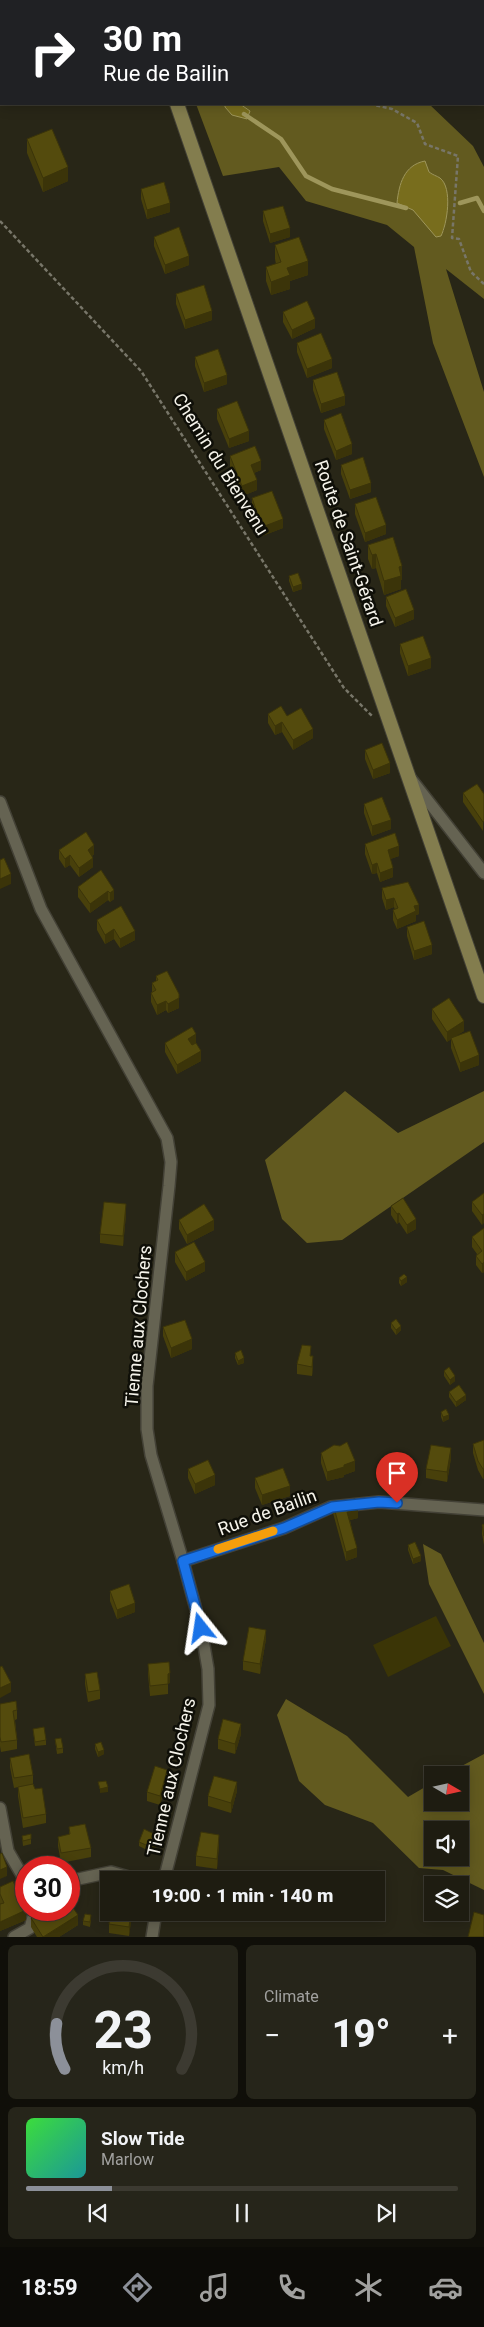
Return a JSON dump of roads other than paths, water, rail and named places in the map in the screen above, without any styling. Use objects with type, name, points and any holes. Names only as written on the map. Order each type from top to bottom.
[{"type":"main road","name":"Route de Saint-Gérard","points":[[177,105],[484,996]]},
{"type":"street","points":[[409,776],[484,873]]},
{"type":"street","name":"Tienne aux Clochers","points":[[0,802],[41,908],[167,1138],[170,1162],[169,1186],[147,1386],[147,1429],[151,1455],[203,1636],[208,1669],[209,1705],[166,1871]]},
{"type":"street","name":"Rue de Bailin","points":[[183,1561],[284,1528],[332,1507],[379,1502],[484,1510]]},
{"type":"street","points":[[0,1808],[8,1851],[15,1863]]},
{"type":"street","points":[[80,1879],[100,1874]]},
{"type":"street","points":[[14,1937],[30,1928],[32,1921]]},
{"type":"street","points":[[152,1937],[155,1921]]},
{"type":"waterway","points":[[244,114],[281,139],[306,176],[332,189],[406,208]]},
{"type":"waterway","points":[[460,203],[477,198],[484,211]]}]
